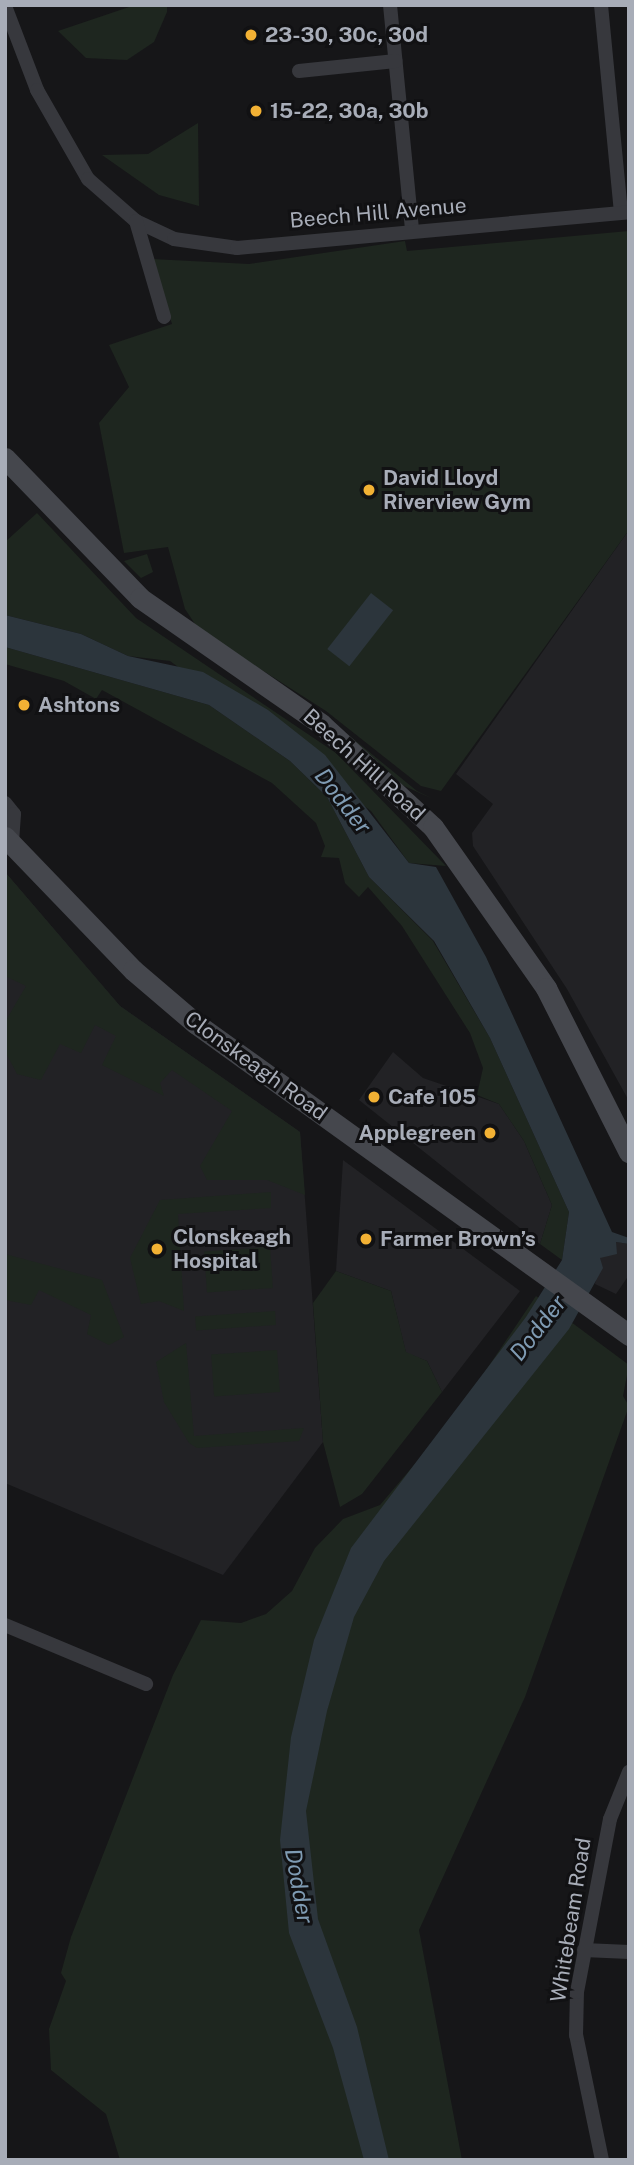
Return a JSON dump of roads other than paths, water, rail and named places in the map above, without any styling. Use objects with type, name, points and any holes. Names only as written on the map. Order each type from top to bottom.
[{"type":"street","points":[[390,5],[412,231]]},
{"type":"street","points":[[601,5],[625,212]]},
{"type":"street","name":"Beech Hill Avenue","points":[[5,6],[57,131],[88,179],[136,221],[194,244],[237,248],[625,212]]},
{"type":"street","points":[[299,71],[395,61]]},
{"type":"street","points":[[136,221],[164,317]]},
{"type":"street","name":"Beech Hill Road","points":[[5,458],[140,598],[321,724],[433,827],[545,988],[629,1152]]},
{"type":"street","name":"Clonskeagh Road","points":[[5,803],[14,814],[9,839],[159,994],[586,1308],[629,1335]]},
{"type":"street","points":[[5,1625],[146,1684]]},
{"type":"street","name":"Whitebeam Road","points":[[602,2160],[576,2035],[584,1950],[610,1819],[629,1772]]},
{"type":"street","points":[[584,1950],[629,1952]]},
{"type":"water","points":[[371,593],[393,610],[349,666],[327,649]]},
{"type":"water","name":"Dodder","points":[[5,615],[81,634],[128,656],[203,672],[268,710],[325,755],[409,863],[436,867],[486,957],[612,1232],[629,1238],[629,1244],[616,1242],[617,1254],[600,1258],[603,1268],[569,1329],[384,1561],[354,1617],[327,1711],[306,1811],[318,1919],[357,2027],[389,2160],[364,2160],[333,2048],[289,1933],[280,1840],[291,1737],[314,1640],[351,1548],[526,1317],[562,1260],[569,1212],[490,1038],[434,941],[369,877],[327,797],[290,761],[209,705],[5,647]]},
{"type":"place","name":"23-30, 30c, 30d","points":[[251,35]]},
{"type":"place","name":"15-22, 30a, 30b","points":[[256,111]]},
{"type":"place","name":"David Lloyd Riverview Gym","points":[[369,490]]},
{"type":"place","name":"Ashtons","points":[[24,705]]},
{"type":"place","name":"Cafe 105","points":[[374,1097]]},
{"type":"place","name":"Applegreen","points":[[490,1133]]},
{"type":"place","name":"Farmer Brown’s","points":[[366,1239]]},
{"type":"place","name":"Clonskeagh Hospital","points":[[157,1249]]}]
